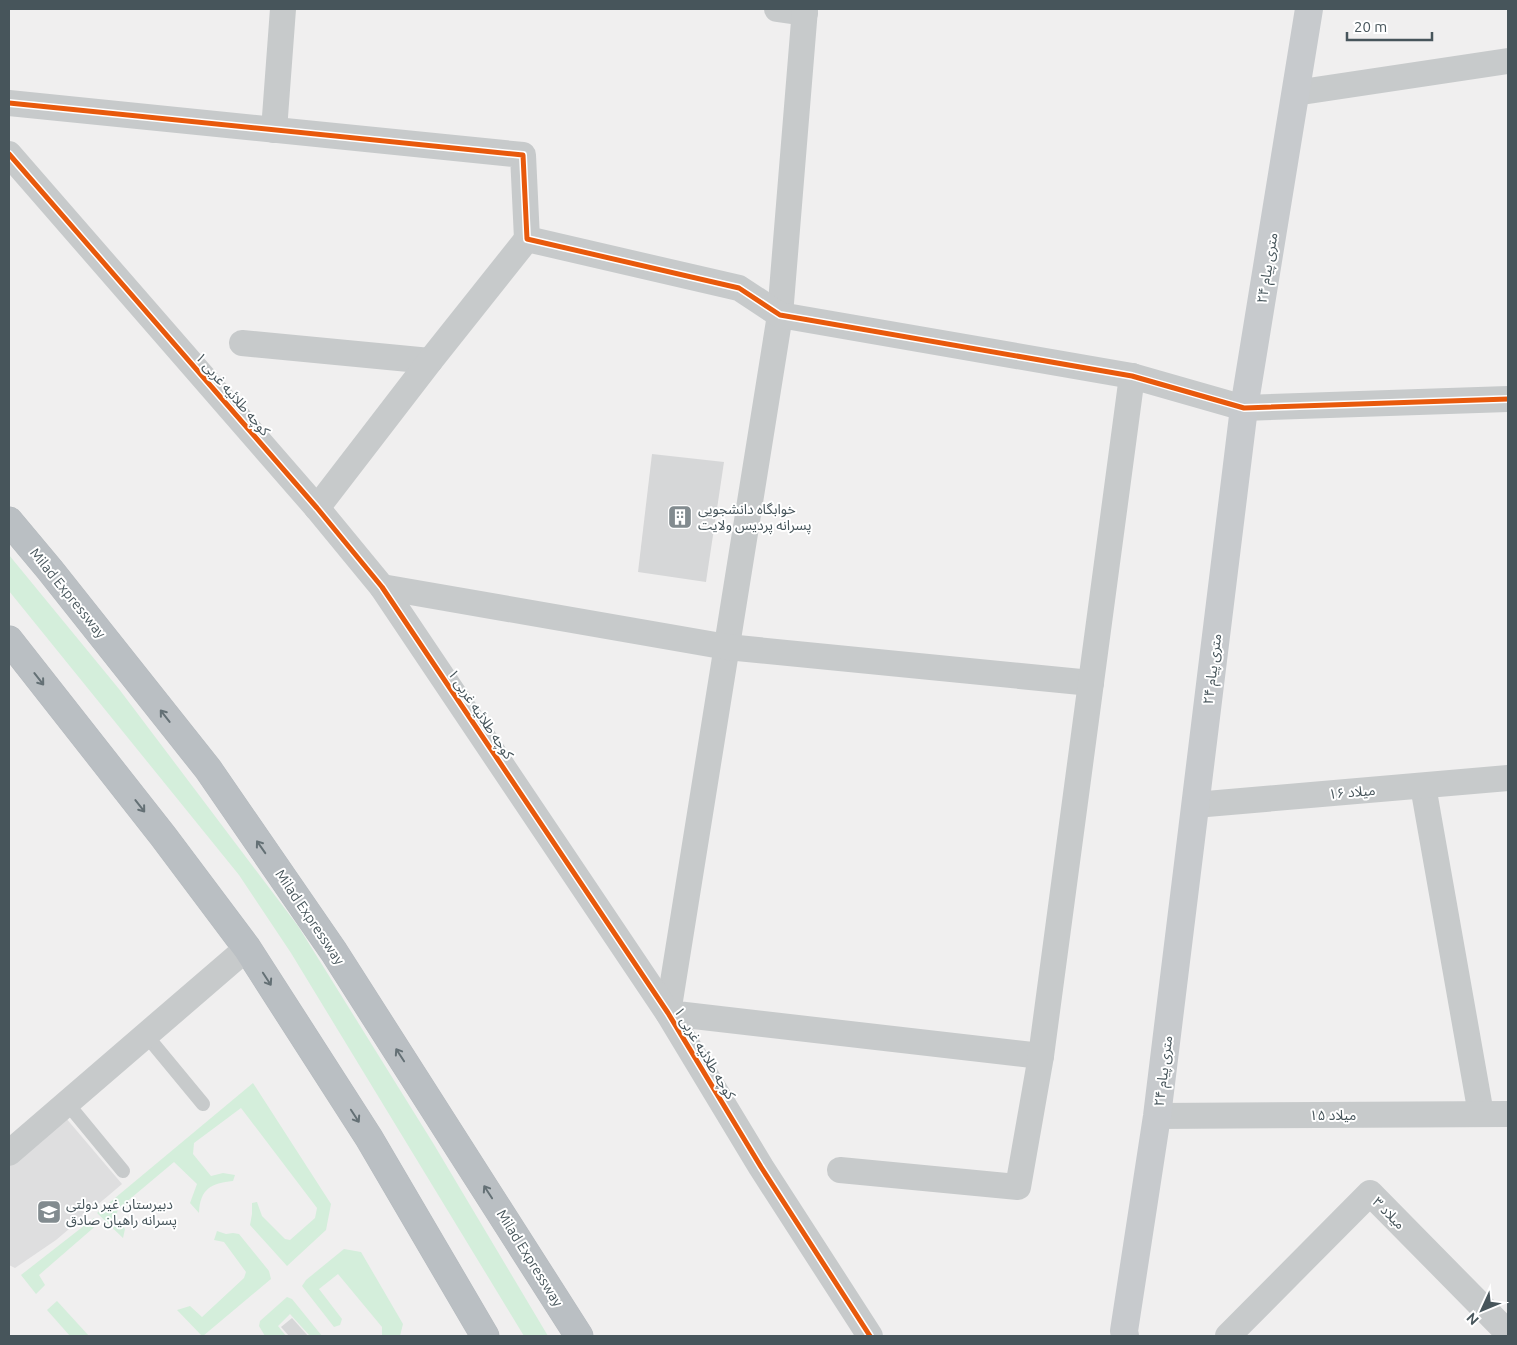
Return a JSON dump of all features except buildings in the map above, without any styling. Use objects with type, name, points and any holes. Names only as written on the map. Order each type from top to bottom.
[{"type":"highway","name":"Milad Expressway","points":[[9,521],[50,570],[213,777],[334,952],[580,1336]]},
{"type":"highway","points":[[9,640],[163,836],[247,948],[369,1138],[485,1336]]},
{"type":"street","points":[[274,130],[283,9]]},
{"type":"street","points":[[777,9],[805,11],[780,315],[668,1012],[1041,1056]]},
{"type":"street","name":"۲۴ متری پیام","points":[[1128,1335],[1157,1116],[1244,408],[1309,9]]},
{"type":"street","points":[[1295,93],[1508,61]]},
{"type":"street","points":[[9,103],[522,155],[527,239],[317,508]]},
{"type":"street","name":"کوچه طلائیه غربی ۱","points":[[9,154],[317,508],[382,587],[668,1012],[761,1167],[870,1336]]},
{"type":"street","points":[[527,239],[739,288],[780,315],[1132,376],[1244,408],[1508,399]]},
{"type":"street","points":[[242,344],[430,361]]},
{"type":"street","points":[[840,1170],[1018,1187],[1041,1056],[1132,376]]},
{"type":"street","points":[[382,587],[727,647],[1091,683]]},
{"type":"street","name":"میلاد ۱۶","points":[[1195,805],[1508,778]]},
{"type":"street","points":[[1423,786],[1480,1114]]},
{"type":"street","points":[[9,1153],[247,948]]},
{"type":"street","name":"میلاد ۱۵","points":[[1157,1116],[1508,1114]]},
{"type":"street","name":"میلاد ۳","points":[[1228,1336],[1370,1193],[1508,1333]]},
{"type":"lane","points":[[146,1034],[203,1104]]},
{"type":"lane","points":[[67,1102],[123,1171]]},
{"type":"shaded area","name":"دبیرستان غیر دولتی پسرانه راهیان صادق","points":[[65,1117],[122,1184],[56,1240],[15,1268],[9,1265],[9,1163]]},
{"type":"green space","points":[[9,555],[119,689],[298,926],[433,1143],[548,1336],[524,1336],[291,953],[239,875],[9,591]]},
{"type":"green space","points":[[253,1083],[331,1204],[326,1230],[287,1266],[250,1225],[252,1203],[257,1202],[262,1216],[285,1239],[290,1240],[315,1218],[317,1208],[241,1108],[194,1143],[193,1154],[211,1176],[223,1173],[235,1175],[233,1181],[219,1183],[204,1193],[199,1213],[190,1203],[197,1184],[174,1162],[118,1209],[116,1217],[125,1229],[123,1238],[97,1213]]},
{"type":"green space","points":[[94,1218],[99,1223],[39,1275],[45,1285],[36,1294],[21,1275]]},
{"type":"green space","points":[[217,1231],[226,1234],[239,1234],[269,1271],[271,1279],[202,1336],[177,1310],[190,1306],[202,1317],[244,1278],[246,1272],[224,1242],[214,1240]]},
{"type":"green space","points":[[344,1249],[361,1252],[403,1324],[400,1336],[382,1336],[382,1327],[338,1274],[319,1289],[342,1319],[340,1325],[334,1327],[302,1286],[306,1280]]},
{"type":"green space","points":[[287,1297],[292,1299],[322,1336],[310,1336],[290,1314],[278,1326],[286,1336],[265,1336],[259,1326],[260,1321]]},
{"type":"green space","points":[[57,1301],[89,1336],[70,1336],[47,1310]]},
{"type":"cycle path","points":[[9,103],[523,155],[527,239],[739,288],[780,315],[1132,376],[1244,408],[1508,399]]},
{"type":"cycle path","points":[[9,154],[317,508],[382,587],[668,1013],[761,1167],[870,1336]]},
{"type":"place","name":"خوابگاه دانشجویی پسرانه پردیس ولایت","points":[[680,517]]},
{"type":"place","name":"دبیرستان غیر دولتی پسرانه راهیان صادق","points":[[49,1212]]}]
